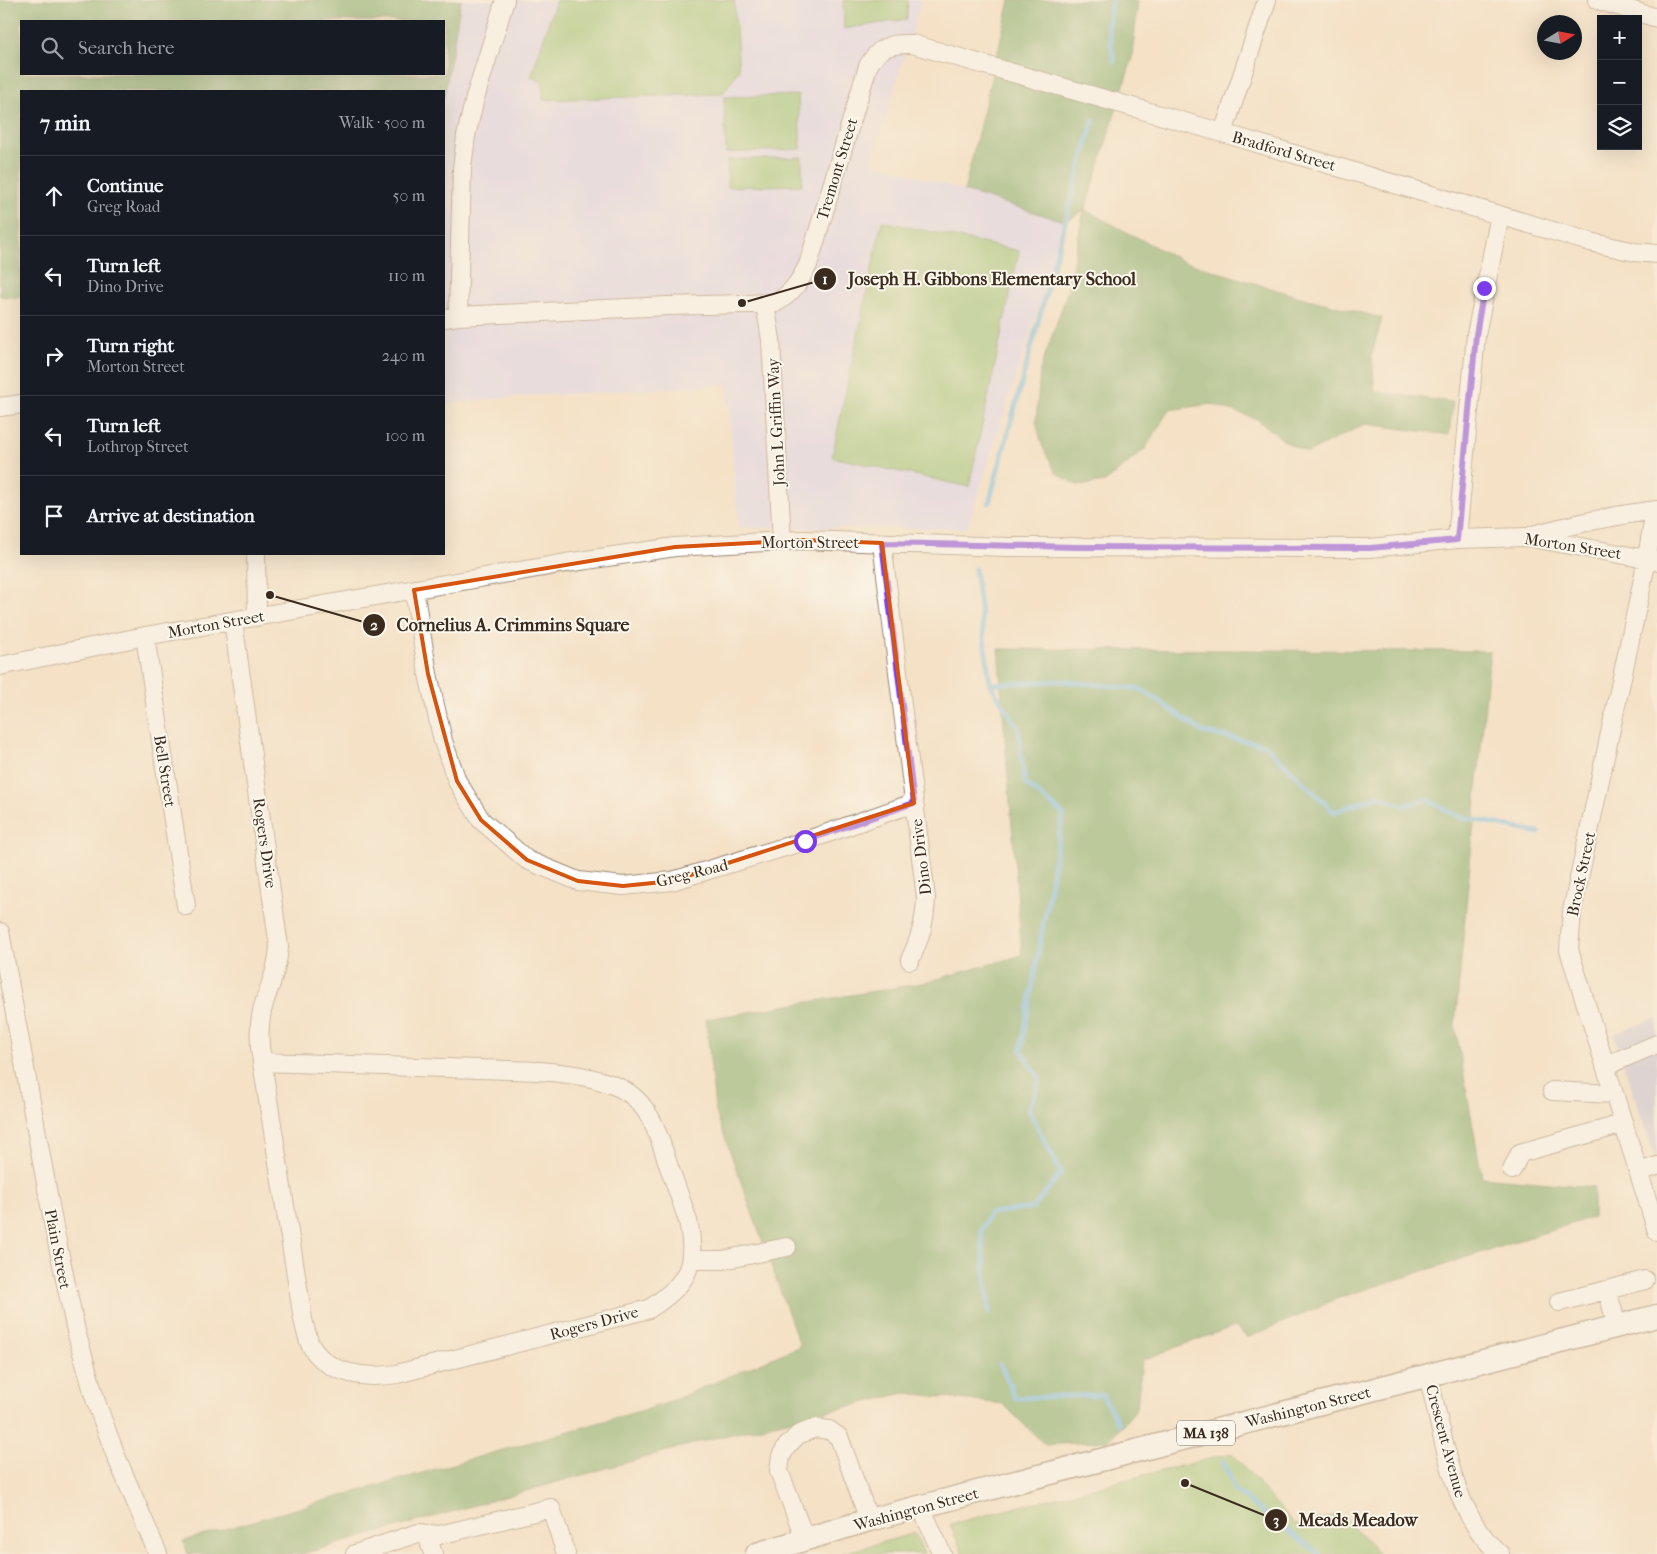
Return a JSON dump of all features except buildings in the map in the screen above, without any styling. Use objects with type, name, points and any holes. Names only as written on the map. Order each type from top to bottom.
[{"type":"main road","name":"Washington Street","points":[[756,1554],[793,1546],[869,1520],[1657,1316]]},
{"type":"street","points":[[451,317],[466,136],[475,98],[505,0]]},
{"type":"street","points":[[1222,133],[1267,0]]},
{"type":"street","points":[[1597,0],[1657,18]]},
{"type":"street","name":"Tremont Street","points":[[451,317],[668,306],[775,303],[789,293],[803,276],[808,265],[868,66],[878,52],[886,47],[912,44]]},
{"type":"street","name":"Bradford Street","points":[[912,44],[1590,242],[1635,252],[1657,254]]},
{"type":"street","points":[[1457,540],[1476,335],[1500,215]]},
{"type":"street","name":"John L Griffin Way","points":[[765,303],[771,340],[782,541]]},
{"type":"street","points":[[0,407],[20,404]]},
{"type":"street","points":[[1527,537],[1566,526],[1656,510]]},
{"type":"street","name":"Brock Street","points":[[1656,510],[1652,560],[1570,924],[1569,950],[1657,1231]]},
{"type":"street","name":"Morton Street","points":[[0,666],[145,636],[566,563],[675,547],[782,541],[1087,548],[1370,548],[1457,540],[1527,537],[1652,560]]},
{"type":"street","name":"Dino Drive","points":[[882,543],[926,898],[922,932],[910,960]]},
{"type":"street","points":[[256,555],[257,617]]},
{"type":"street","name":"Greg Road","points":[[414,590],[428,674],[443,741],[457,781],[481,820],[527,860],[578,881],[623,886],[672,881],[805,841],[914,803]]},
{"type":"street","name":"Rogers Drive","points":[[233,621],[278,947],[278,962],[262,1010],[259,1043],[262,1062],[307,1334],[312,1347],[320,1357],[333,1367],[358,1376],[390,1375],[649,1309],[672,1293],[688,1271],[692,1247],[688,1222],[657,1130],[647,1111],[636,1098],[622,1088],[590,1078],[538,1071],[262,1062]]},
{"type":"street","name":"Bell Street","points":[[145,636],[186,906]]},
{"type":"street","name":"Plain Street","points":[[0,932],[54,1227],[78,1340],[96,1402],[116,1456],[158,1554]]},
{"type":"street","points":[[1605,1066],[1657,1044]]},
{"type":"street","points":[[1552,1091],[1614,1094]]},
{"type":"street","points":[[1512,1170],[1520,1153],[1623,1124]]},
{"type":"street","points":[[1638,1172],[1657,1166]]},
{"type":"street","points":[[691,1260],[723,1260],[787,1247]]},
{"type":"street","points":[[1558,1302],[1645,1280]]},
{"type":"street","points":[[1607,1290],[1617,1326]]},
{"type":"street","name":"Crescent Avenue","points":[[1428,1376],[1453,1474],[1462,1501],[1478,1531],[1500,1554]]},
{"type":"street","points":[[793,1546],[779,1470],[781,1456],[787,1446],[798,1435],[814,1428],[829,1430],[839,1437],[869,1520]]},
{"type":"street","points":[[921,1507],[942,1554]]},
{"type":"street","points":[[355,1554],[380,1550],[418,1534],[439,1536],[551,1508],[563,1553]]},
{"type":"street","points":[[428,1534],[434,1554]]},
{"type":"highlighted area","points":[[803,540],[882,543],[914,803],[672,881],[623,886],[578,881],[527,860],[481,820],[457,781],[428,674],[414,590],[675,547]]},
{"type":"shaded area","points":[[87,0],[922,0],[871,162],[1066,222],[967,528],[739,528],[727,385],[514,397],[445,404],[445,20],[86,20]]},
{"type":"shaded area","points":[[1657,1018],[1657,1162],[1613,1034]]},
{"type":"green space","points":[[0,0],[461,0],[445,91],[20,90],[20,298],[0,296]]},
{"type":"green space","points":[[556,0],[734,0],[739,70],[722,94],[543,100],[542,82],[531,77]]},
{"type":"green space","points":[[843,0],[908,0],[907,19],[844,29]]},
{"type":"green space","points":[[1010,0],[1138,0],[1132,59],[1085,210],[1182,261],[1297,296],[1382,318],[1372,355],[1375,392],[1453,402],[1449,435],[1365,424],[1308,453],[1287,443],[1257,419],[1212,404],[1169,410],[1145,449],[1105,482],[1079,486],[1056,473],[1042,445],[1036,422],[1040,370],[1067,293],[1084,210],[1066,222],[964,191]]},
{"type":"green space","points":[[798,95],[801,149],[726,153],[724,97]]},
{"type":"green space","points":[[802,157],[802,185],[728,187],[727,160]]},
{"type":"green space","points":[[882,221],[1019,251],[969,487],[832,457]]},
{"type":"green space","points":[[998,649],[1490,651],[1455,1025],[1482,1177],[1594,1187],[1593,1217],[1339,1298],[1247,1338],[1235,1326],[1142,1360],[1137,1408],[1109,1441],[1045,1445],[1003,1404],[905,1393],[703,1441],[302,1554],[188,1554],[183,1541],[664,1404],[800,1346],[715,1110],[706,1019],[923,983],[1022,955]]},
{"type":"green space","points":[[1232,1453],[1295,1525],[1340,1514],[1379,1554],[963,1554],[950,1524]]},
{"type":"green space","points":[[915,1533],[924,1554],[840,1554]]},
{"type":"waterway","points":[[1112,0],[1108,25],[1114,61]]},
{"type":"waterway","points":[[989,503],[1093,120]]},
{"type":"waterway","points":[[975,569],[990,684],[1018,728],[1025,783],[1063,814],[1021,1050],[1040,1079],[1029,1110],[1061,1173],[1033,1208],[990,1213],[981,1231],[989,1313]]},
{"type":"waterway","points":[[990,684],[1061,681],[1141,689],[1203,732],[1265,745],[1334,812],[1378,796],[1404,806],[1426,799],[1458,816],[1539,833]]},
{"type":"waterway","points":[[1000,1364],[1015,1398],[1102,1395],[1119,1424]]},
{"type":"waterway","points":[[1223,1461],[1235,1491],[1319,1554]]},
{"type":"place","name":"Joseph H. Gibbons Elementary School","points":[[742,303]]},
{"type":"place","name":"Cornelius A. Crimmins Square","points":[[270,595]]},
{"type":"place","name":"Meads Meadow","points":[[1185,1483]]},
{"type":"route","points":[[805,841],[914,803],[882,543],[1078,547],[1370,548],[1457,540],[1476,335],[1484,288]]}]
